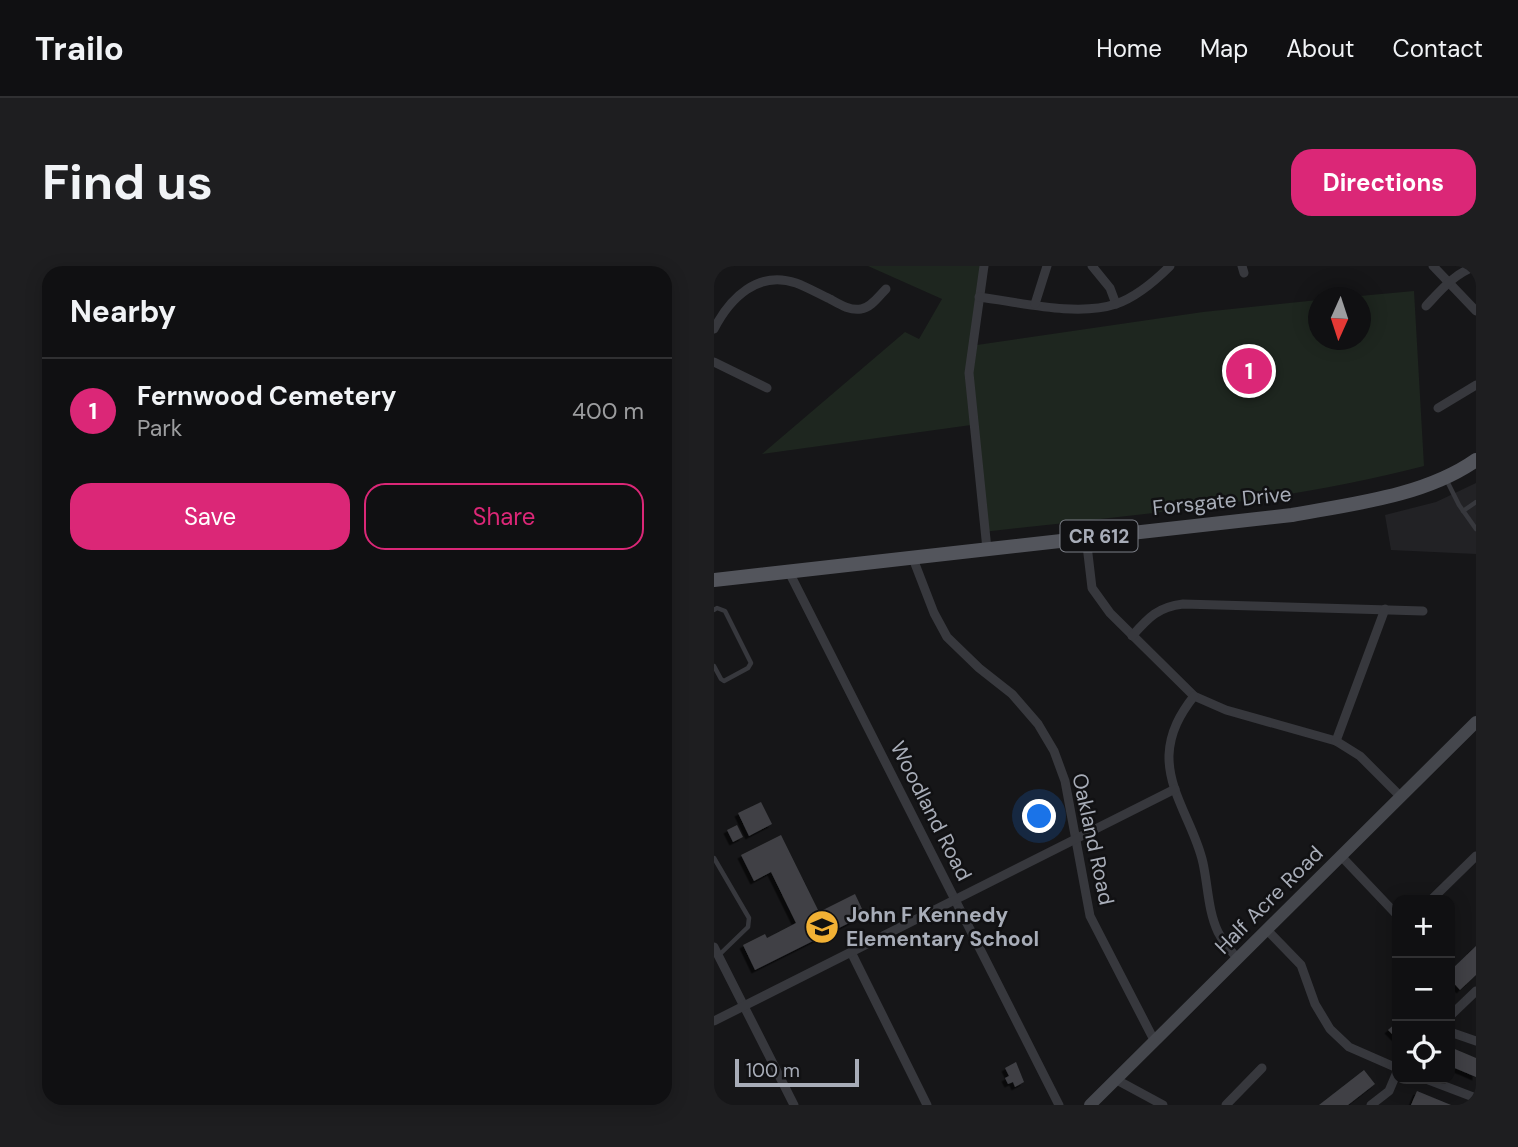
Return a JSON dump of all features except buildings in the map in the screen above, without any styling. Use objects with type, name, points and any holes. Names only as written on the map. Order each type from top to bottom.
[{"type":"main road","name":"Forsgate Drive","points":[[714,580],[1292,515],[1382,499],[1462,470],[1476,460]]},
{"type":"street","points":[[984,266],[969,373],[987,549]]},
{"type":"street","points":[[1035,304],[1047,266]]},
{"type":"street","points":[[1092,266],[1110,288],[1116,304]]},
{"type":"street","points":[[979,297],[1077,310],[1116,304],[1154,282],[1170,266]]},
{"type":"street","points":[[1433,266],[1476,311]]},
{"type":"street","points":[[1426,306],[1448,283],[1476,266]]},
{"type":"street","points":[[714,329],[723,313],[742,291],[766,280],[795,283],[848,308],[860,309],[872,303],[886,289]]},
{"type":"street","points":[[714,362],[767,388]]},
{"type":"street","points":[[1438,408],[1476,385]]},
{"type":"street","points":[[1086,537],[1092,588],[1110,613],[1194,696],[1226,710],[1336,741],[1360,756],[1401,797]]},
{"type":"street","name":"Oakland Road","points":[[912,556],[934,613],[947,637],[979,668],[1012,694],[1038,724],[1054,751],[1065,781],[1090,916],[1154,1040]]},
{"type":"street","name":"Woodland Road","points":[[789,572],[1059,1105]]},
{"type":"street","points":[[1132,636],[1151,616],[1167,606],[1183,604],[1423,611]]},
{"type":"street","points":[[1336,741],[1385,609]]},
{"type":"street","points":[[1194,696],[1176,722],[1170,739],[1170,772],[1194,831],[1217,931],[1237,958]]},
{"type":"street","name":"Half Acre Road","points":[[1090,1105],[1476,722]]},
{"type":"street","points":[[714,1021],[1175,789]]},
{"type":"street","points":[[1342,856],[1392,910]]},
{"type":"street","points":[[1436,895],[1476,856]]},
{"type":"street","points":[[1267,930],[1301,965],[1315,1004],[1330,1029],[1349,1047],[1392,1068]]},
{"type":"street","points":[[716,951],[794,1105]]},
{"type":"street","points":[[851,951],[927,1105]]},
{"type":"street","points":[[1455,1011],[1476,992]]},
{"type":"street","points":[[1455,1034],[1476,1041]]},
{"type":"street","points":[[1226,1105],[1262,1068]]},
{"type":"street","points":[[1115,1079],[1163,1105]]},
{"type":"street","points":[[1371,1105],[1389,1091],[1392,1083]]},
{"type":"street","points":[[1439,1084],[1476,1098]]},
{"type":"lane","points":[[1445,477],[1476,529]]},
{"type":"lane","points":[[1463,511],[1476,502]]},
{"type":"lane","points":[[714,610],[717,608],[725,611],[751,663],[748,668],[724,681],[720,679],[714,666]]},
{"type":"lane","points":[[714,858],[749,918],[748,927],[716,951]]},
{"type":"shaded area","points":[[868,266],[985,266],[970,346],[1203,312],[1308,301],[1308,350],[1371,350],[1371,295],[1414,291],[1424,466],[1260,499],[983,532],[971,425],[762,454],[905,332],[919,339],[942,299]]},
{"type":"shaded area","points":[[1476,483],[1476,554],[1391,550],[1385,515],[1436,502]]},
{"type":"place","name":"Fernwood Cemetery","points":[[1249,371]]},
{"type":"place","name":"John F Kennedy Elementary School","points":[[822,927]]}]
